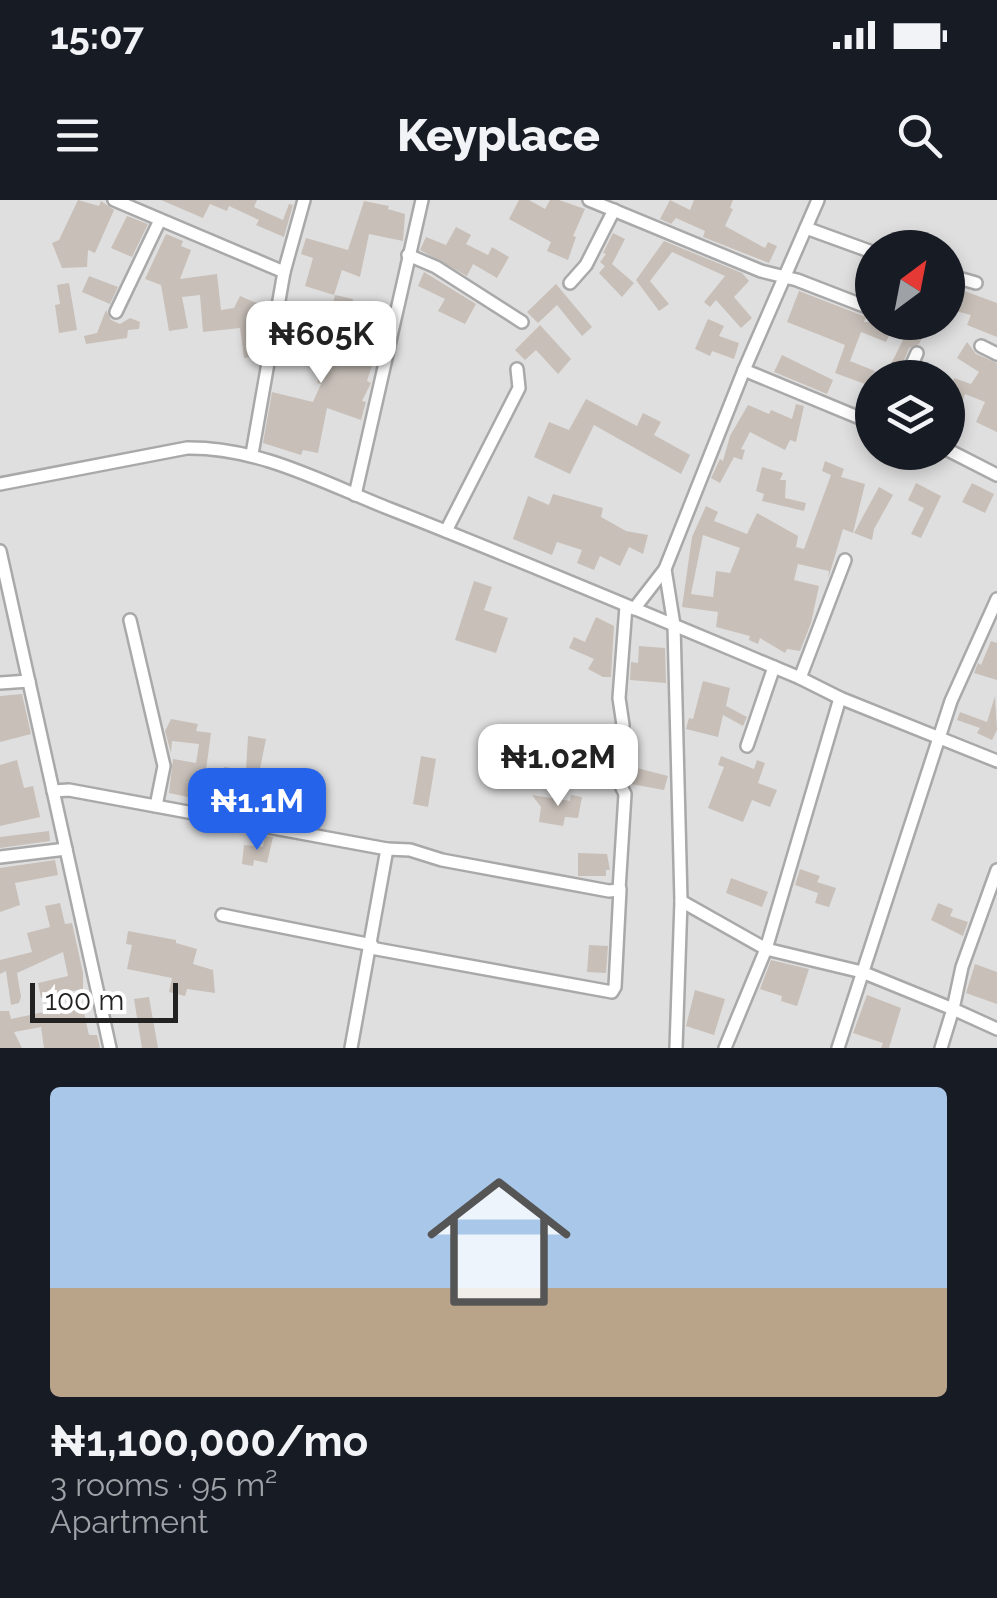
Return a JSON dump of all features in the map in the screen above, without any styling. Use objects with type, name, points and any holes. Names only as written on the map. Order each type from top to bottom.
[{"type":"street","points":[[114,200],[284,272]]},
{"type":"street","points":[[355,496],[422,200]]},
{"type":"street","points":[[590,200],[855,303]]},
{"type":"street","points":[[222,915],[612,992],[625,794],[620,782],[623,725],[618,698],[630,607],[665,570],[744,370],[818,200]]},
{"type":"street","points":[[252,454],[284,272],[301,201]]},
{"type":"street","points":[[570,283],[586,264],[614,210]]},
{"type":"street","points":[[116,312],[160,220]]},
{"type":"street","points":[[806,228],[855,246]]},
{"type":"street","points":[[408,255],[436,267],[522,322]]},
{"type":"street","points":[[965,280],[976,283]]},
{"type":"street","points":[[980,346],[997,354]]},
{"type":"street","points":[[915,360],[918,353]]},
{"type":"street","points":[[446,531],[520,388],[516,369]]},
{"type":"street","points":[[744,370],[855,416]]},
{"type":"street","points":[[0,484],[187,448],[252,454],[997,761]]},
{"type":"street","points":[[965,459],[997,475]]},
{"type":"street","points":[[0,551],[4,588],[29,681],[110,1048]]},
{"type":"street","points":[[800,678],[845,560]]},
{"type":"street","points":[[665,570],[674,626],[680,902],[676,1048]]},
{"type":"street","points":[[838,1048],[939,736],[997,599]]},
{"type":"street","points":[[130,620],[164,766],[156,806]]},
{"type":"street","points":[[748,746],[774,667]]},
{"type":"street","points":[[0,684],[29,681]]},
{"type":"street","points":[[725,1048],[766,948],[840,698]]},
{"type":"street","points":[[53,791],[410,850],[442,860],[608,891],[620,889]]},
{"type":"street","points":[[0,858],[66,849]]},
{"type":"street","points":[[354,1048],[387,849]]},
{"type":"street","points":[[941,1048],[962,967],[997,870]]},
{"type":"street","points":[[680,902],[766,948],[862,972],[997,1029]]},
{"type":"shaded area","points":[[0,200],[997,200],[997,1048],[0,1048]]},
{"type":"building","points":[[78,200],[99,206],[101,201],[114,210],[95,253],[88,250],[87,267],[62,268],[52,243],[59,240]]},
{"type":"building","points":[[161,200],[257,200],[254,207],[283,220],[289,204],[293,205],[284,237],[256,225],[259,220],[229,206],[227,211],[210,204],[203,218]]},
{"type":"building","points":[[519,200],[529,200],[545,209],[550,200],[559,200],[585,209],[568,260],[547,251],[551,242],[509,219]]},
{"type":"building","points":[[670,200],[690,210],[694,200],[733,200],[725,226],[765,248],[768,242],[777,246],[769,263],[703,237],[705,231],[676,218],[671,224],[660,219]]},
{"type":"building","points":[[364,201],[405,214],[403,241],[369,234],[360,277],[342,270],[334,295],[305,286],[313,258],[301,254],[306,238],[348,250]]},
{"type":"building","points":[[127,216],[148,224],[132,257],[111,248]]},
{"type":"building","points":[[456,227],[471,235],[466,244],[488,255],[492,247],[509,257],[497,278],[473,264],[467,276],[420,250],[426,237],[446,245]]},
{"type":"building","points":[[613,233],[625,239],[612,264],[634,283],[622,297],[599,273],[605,266],[600,262]]},
{"type":"building","points":[[166,234],[183,241],[181,246],[191,250],[180,279],[217,274],[221,310],[234,308],[240,296],[268,308],[265,327],[256,323],[260,356],[244,358],[240,328],[203,332],[200,295],[182,297],[188,328],[169,331],[161,285],[145,279]]},
{"type":"building","points":[[664,241],[742,273],[749,281],[734,297],[752,318],[741,328],[716,300],[710,307],[704,302],[725,276],[672,252],[650,281],[669,304],[659,311],[636,280]]},
{"type":"building","points":[[424,272],[476,304],[465,324],[438,311],[445,299],[418,286]]},
{"type":"building","points":[[89,276],[118,287],[110,304],[82,292]]},
{"type":"building","points":[[69,283],[77,330],[59,333],[57,285]]},
{"type":"building","points":[[556,284],[592,327],[582,336],[557,305],[538,323],[527,312]]},
{"type":"building","points":[[799,291],[855,313],[858,340],[850,361],[855,363],[855,380],[835,373],[845,345],[787,322]]},
{"type":"building","points":[[965,291],[997,303],[997,337],[967,325],[971,315],[965,313]]},
{"type":"building","points":[[335,295],[353,299],[343,346],[375,356],[367,381],[371,383],[362,401],[366,402],[361,420],[327,408],[318,453],[303,450],[301,455],[263,443],[272,392],[313,402],[321,384],[317,383],[324,353],[284,342],[288,326],[326,336]]},
{"type":"building","points":[[106,310],[111,320],[120,324],[130,318],[140,322],[139,329],[128,330],[127,338],[86,344],[84,336],[97,333]]},
{"type":"building","points":[[708,319],[724,326],[719,336],[739,343],[734,359],[712,351],[710,356],[695,349]]},
{"type":"building","points":[[540,325],[571,359],[558,374],[536,350],[525,360],[515,350]]},
{"type":"building","points":[[903,340],[921,340],[909,348],[904,360],[893,360]]},
{"type":"building","points":[[967,342],[976,354],[997,363],[997,432],[976,422],[985,402],[965,394],[965,382],[971,384],[979,372],[957,358]]},
{"type":"building","points":[[782,355],[833,380],[827,394],[774,372]]},
{"type":"building","points":[[586,399],[637,426],[643,413],[661,422],[654,435],[690,455],[681,474],[594,425],[570,474],[534,457],[549,422],[569,430]]},
{"type":"building","points":[[796,404],[804,406],[796,442],[790,440],[785,450],[750,432],[741,449],[745,450],[742,460],[734,457],[720,483],[711,478],[720,459],[723,461],[730,436],[748,405],[792,419]]},
{"type":"building","points":[[825,461],[844,469],[841,477],[865,484],[853,533],[843,529],[828,579],[829,571],[798,564],[794,580],[819,586],[800,651],[787,649],[785,653],[760,638],[758,644],[749,640],[750,636],[716,627],[718,612],[682,607],[692,537],[706,506],[718,512],[714,521],[747,534],[757,513],[798,536],[796,547],[804,549],[831,475],[822,471]],"holes":[[[703,535],[740,548],[730,573],[716,571],[713,597],[691,594]]]},
{"type":"building","points":[[762,467],[783,473],[780,480],[786,480],[785,498],[806,503],[804,511],[762,501],[764,494],[756,491]]},
{"type":"building","points":[[916,483],[941,496],[921,538],[911,534],[924,508],[908,500]]},
{"type":"building","points":[[972,483],[994,494],[985,513],[962,502]]},
{"type":"building","points":[[879,487],[893,495],[872,540],[854,533]]},
{"type":"building","points":[[553,494],[603,508],[601,517],[626,531],[648,535],[643,554],[629,547],[620,566],[600,556],[594,570],[577,563],[582,550],[557,542],[552,555],[513,539],[528,496],[549,505]]},
{"type":"building","points":[[474,581],[492,587],[484,610],[508,618],[496,653],[455,640]]},
{"type":"building","points":[[596,617],[614,626],[611,677],[588,669],[594,659],[569,648],[574,637],[585,642]]},
{"type":"building","points":[[991,641],[997,643],[997,680],[974,673]]},
{"type":"building","points":[[639,646],[665,648],[666,683],[630,680],[631,662],[638,663]]},
{"type":"building","points":[[703,681],[730,688],[726,706],[747,717],[743,726],[723,715],[718,737],[686,729],[689,718],[693,719]]},
{"type":"building","points":[[22,694],[31,734],[0,742],[0,696]]},
{"type":"building","points":[[995,696],[997,730],[992,740],[977,733],[980,728],[957,720],[960,712],[987,722]]},
{"type":"building","points":[[171,719],[198,724],[196,731],[211,733],[202,800],[169,793],[173,759],[196,763],[199,744],[172,741],[171,753],[165,731]]},
{"type":"building","points":[[248,736],[266,739],[255,793],[221,788],[224,767],[246,770]]},
{"type":"building","points":[[421,756],[436,759],[428,807],[413,804]]},
{"type":"building","points":[[721,756],[754,769],[757,760],[765,763],[758,783],[777,790],[770,807],[752,800],[743,822],[708,808],[724,767],[718,765]]},
{"type":"building","points":[[17,760],[24,788],[33,786],[40,817],[0,826],[0,765]]},
{"type":"building","points":[[633,767],[668,776],[664,790],[631,784]]},
{"type":"building","points":[[532,795],[570,801],[571,795],[582,797],[578,818],[565,817],[563,826],[539,822],[541,807]]},
{"type":"building","points":[[49,831],[50,841],[0,848],[0,837]]},
{"type":"building","points":[[265,836],[273,837],[267,863],[254,860],[253,866],[242,864],[244,845],[263,847]]},
{"type":"building","points":[[578,853],[607,854],[610,870],[606,870],[606,876],[578,876]]},
{"type":"building","points":[[55,860],[58,875],[15,883],[20,905],[0,912],[0,868]]},
{"type":"building","points":[[800,869],[820,876],[817,882],[836,888],[829,907],[815,903],[818,893],[795,885]]},
{"type":"building","points":[[731,878],[768,892],[762,907],[726,893]]},
{"type":"building","points":[[60,903],[65,924],[72,923],[83,989],[41,998],[38,983],[68,976],[63,952],[17,973],[21,997],[19,1003],[11,1005],[6,971],[0,974],[0,960],[32,952],[27,933],[50,927],[45,906]]},
{"type":"building","points":[[938,903],[953,909],[950,916],[968,922],[963,936],[931,920]]},
{"type":"building","points":[[128,931],[176,940],[197,949],[193,964],[213,970],[215,993],[187,989],[185,996],[169,992],[172,978],[127,969],[132,945],[126,944]]},
{"type":"building","points":[[589,945],[608,946],[606,973],[587,972]]},
{"type":"building","points":[[771,960],[809,969],[797,1006],[760,989]]},
{"type":"building","points":[[975,964],[997,972],[997,1004],[966,993]]},
{"type":"building","points":[[695,990],[725,999],[714,1035],[686,1026]]},
{"type":"building","points":[[867,995],[901,1008],[889,1048],[881,1048],[883,1043],[853,1033]]},
{"type":"building","points":[[149,997],[158,1048],[142,1048],[134,999]]},
{"type":"building","points":[[82,1004],[89,1035],[97,1035],[100,1048],[44,1048],[41,1027],[14,1032],[22,1048],[0,1048],[0,1011],[9,1011],[11,1019]]}]
